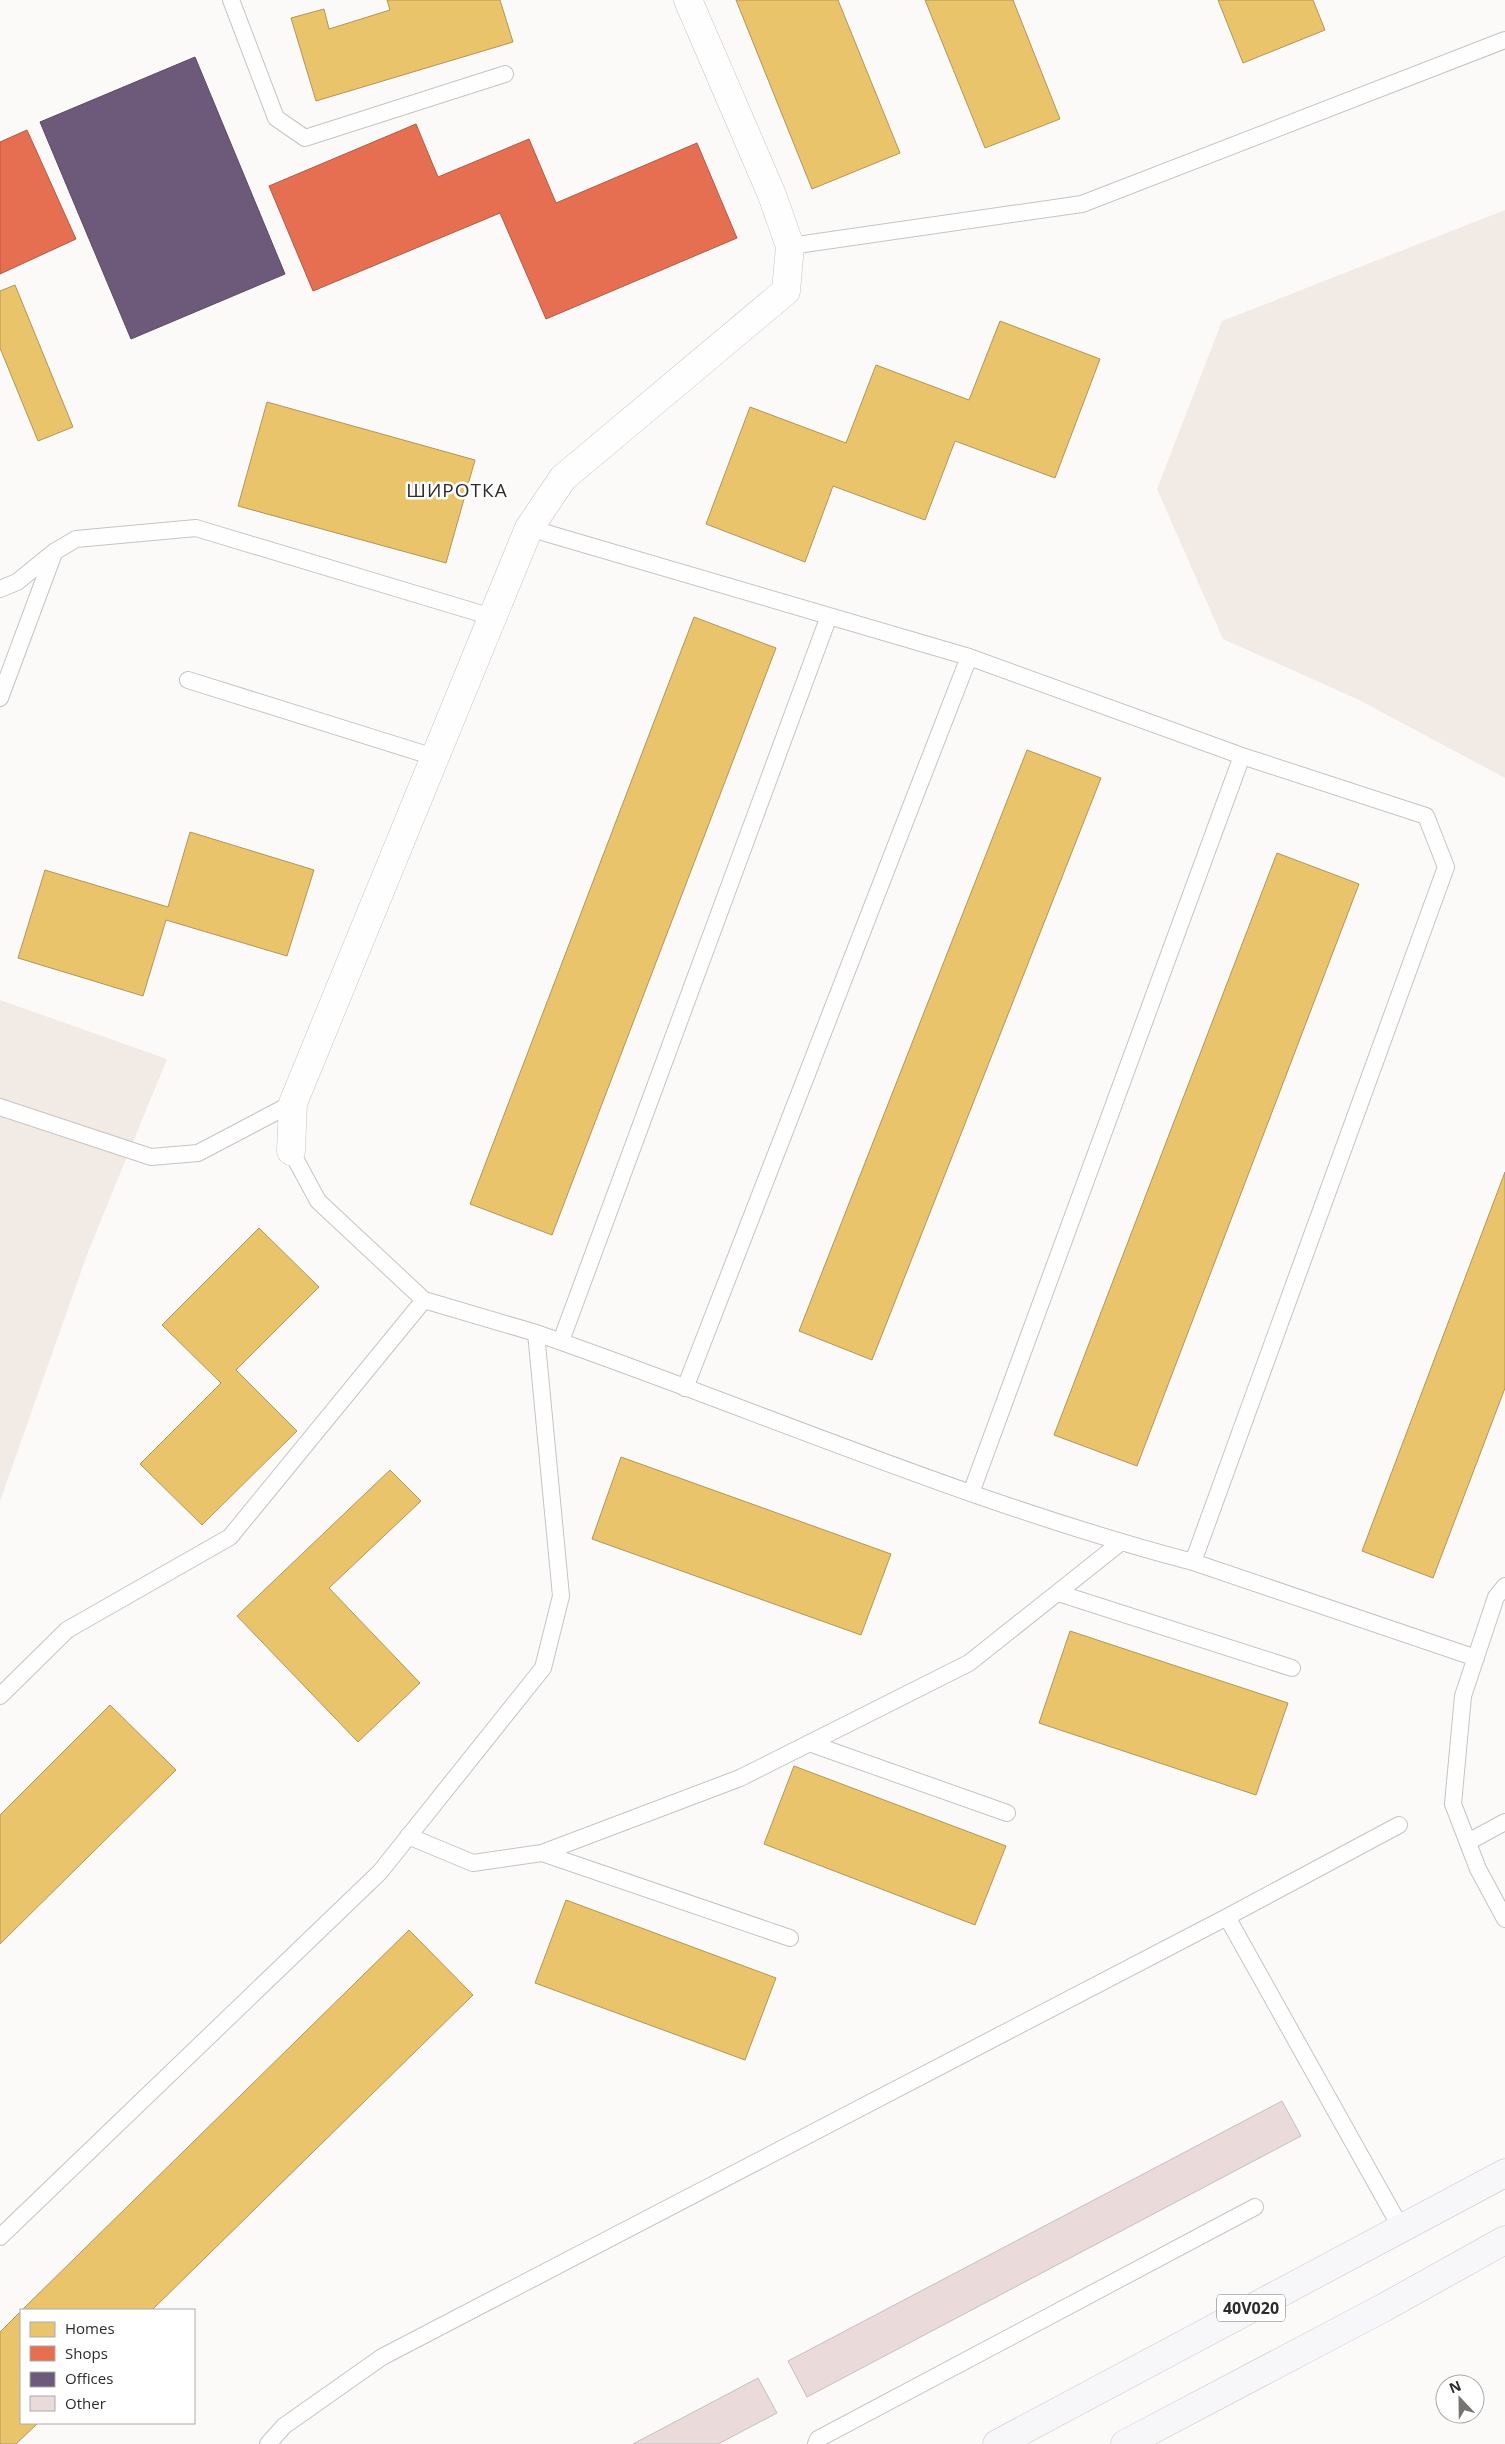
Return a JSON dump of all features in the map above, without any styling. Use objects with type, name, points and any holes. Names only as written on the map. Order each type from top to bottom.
[{"type":"main road","name":"40V020","points":[[997,2444],[1505,2173]]},
{"type":"main road","points":[[1124,2444],[1383,2308],[1505,2240]]},
{"type":"street","points":[[291,1151],[293,1103],[529,528],[563,478],[786,291],[790,246],[772,195],[688,0]]},
{"type":"lane","points":[[232,0],[276,118],[305,138],[505,74]]},
{"type":"lane","points":[[790,246],[1082,204],[1505,40]]},
{"type":"lane","points":[[0,589],[17,582],[54,552],[76,540],[196,528],[492,617]]},
{"type":"lane","points":[[529,528],[969,657],[1242,756],[1426,816],[1446,866],[1193,1562]]},
{"type":"lane","points":[[0,698],[54,552]]},
{"type":"lane","points":[[561,1342],[830,616]]},
{"type":"lane","points":[[685,1388],[969,657]]},
{"type":"lane","points":[[188,680],[434,757]]},
{"type":"lane","points":[[971,1493],[1242,756]]},
{"type":"lane","points":[[0,1108],[151,1157],[198,1153],[293,1103]]},
{"type":"lane","points":[[291,1151],[318,1201],[424,1300],[536,1333],[971,1493],[1120,1543],[1193,1562],[1476,1658]]},
{"type":"lane","points":[[0,1696],[66,1630],[230,1537],[424,1300]]},
{"type":"lane","points":[[0,2237],[380,1872],[543,1668],[561,1596],[536,1333]]},
{"type":"lane","points":[[408,1836],[474,1864],[542,1853],[740,1778],[970,1663],[1120,1543]]},
{"type":"lane","points":[[1505,1586],[1496,1597],[1463,1696],[1453,1804],[1478,1869],[1505,1919]]},
{"type":"lane","points":[[1058,1592],[1292,1668]]},
{"type":"lane","points":[[809,1743],[1007,1813]]},
{"type":"lane","points":[[1468,1842],[1505,1822]]},
{"type":"lane","points":[[268,2444],[284,2426],[382,2357],[1399,1826]]},
{"type":"lane","points":[[542,1853],[790,1938]]},
{"type":"lane","points":[[1227,1917],[1401,2228]]},
{"type":"lane","points":[[816,2444],[818,2439],[827,2434],[1255,2207]]},
{"type":"shaded area","points":[[1505,210],[1505,778],[1359,700],[1223,639],[1157,489],[1222,321]]},
{"type":"shaded area","points":[[0,1000],[167,1059],[88,1252],[0,1501]]},
{"type":"building: Homes","points":[[387,0],[500,0],[513,42],[316,101],[291,18],[324,9],[329,29],[390,10]]},
{"type":"building: Homes","points":[[736,0],[838,0],[900,153],[812,189]]},
{"type":"building: Homes","points":[[925,0],[1013,0],[1060,119],[985,148]]},
{"type":"building: Homes","points":[[1218,0],[1313,0],[1325,30],[1243,63]]},
{"type":"building: Homes","points":[[15,285],[73,427],[38,441],[0,348],[0,291]]},
{"type":"building: Homes","points":[[1000,321],[1100,359],[1055,478],[955,441],[925,520],[833,486],[805,562],[706,524],[750,407],[846,443],[876,365],[969,400]]},
{"type":"building: Homes","points":[[267,402],[475,460],[446,563],[238,506]]},
{"type":"building: Homes","points":[[694,617],[776,648],[552,1235],[470,1204]]},
{"type":"building: Homes","points":[[1027,750],[1101,778],[872,1360],[799,1331]]},
{"type":"building: Homes","points":[[190,832],[314,870],[287,956],[166,920],[143,996],[18,958],[45,870],[168,907]]},
{"type":"building: Homes","points":[[1277,853],[1359,884],[1137,1466],[1054,1435]]},
{"type":"building: Homes","points":[[1505,1172],[1505,1388],[1433,1578],[1362,1551]]},
{"type":"building: Homes","points":[[259,1228],[319,1287],[236,1370],[297,1431],[202,1525],[140,1464],[221,1383],[162,1325]]},
{"type":"building: Homes","points":[[621,1457],[891,1554],[861,1635],[592,1539]]},
{"type":"building: Homes","points":[[390,1470],[421,1501],[329,1588],[420,1683],[358,1742],[237,1616]]},
{"type":"building: Homes","points":[[1070,1631],[1288,1703],[1256,1795],[1039,1723]]},
{"type":"building: Homes","points":[[110,1705],[176,1770],[0,1944],[0,1815]]},
{"type":"building: Homes","points":[[794,1766],[1006,1846],[975,1925],[764,1844]]},
{"type":"building: Homes","points":[[566,1900],[776,1978],[745,2060],[535,1983]]},
{"type":"building: Homes","points":[[409,1930],[473,1995],[153,2309],[23,2309]]},
{"type":"building: Homes","points":[[20,2312],[20,2424],[37,2424],[16,2444],[0,2444],[0,2332]]},
{"type":"building: Shops","points":[[416,124],[438,177],[529,139],[556,203],[697,143],[737,238],[546,319],[500,213],[313,291],[269,186]]},
{"type":"building: Shops","points":[[27,130],[76,239],[0,274],[0,142]]},
{"type":"building: Offices","points":[[195,57],[285,274],[131,339],[40,122]]},
{"type":"building: Other","points":[[1282,2101],[1301,2136],[807,2397],[788,2361]]},
{"type":"building: Other","points":[[758,2378],[777,2413],[718,2444],[633,2444]]},
{"type":"district","name":"ШИРОТКА","points":[[457,490]]}]
